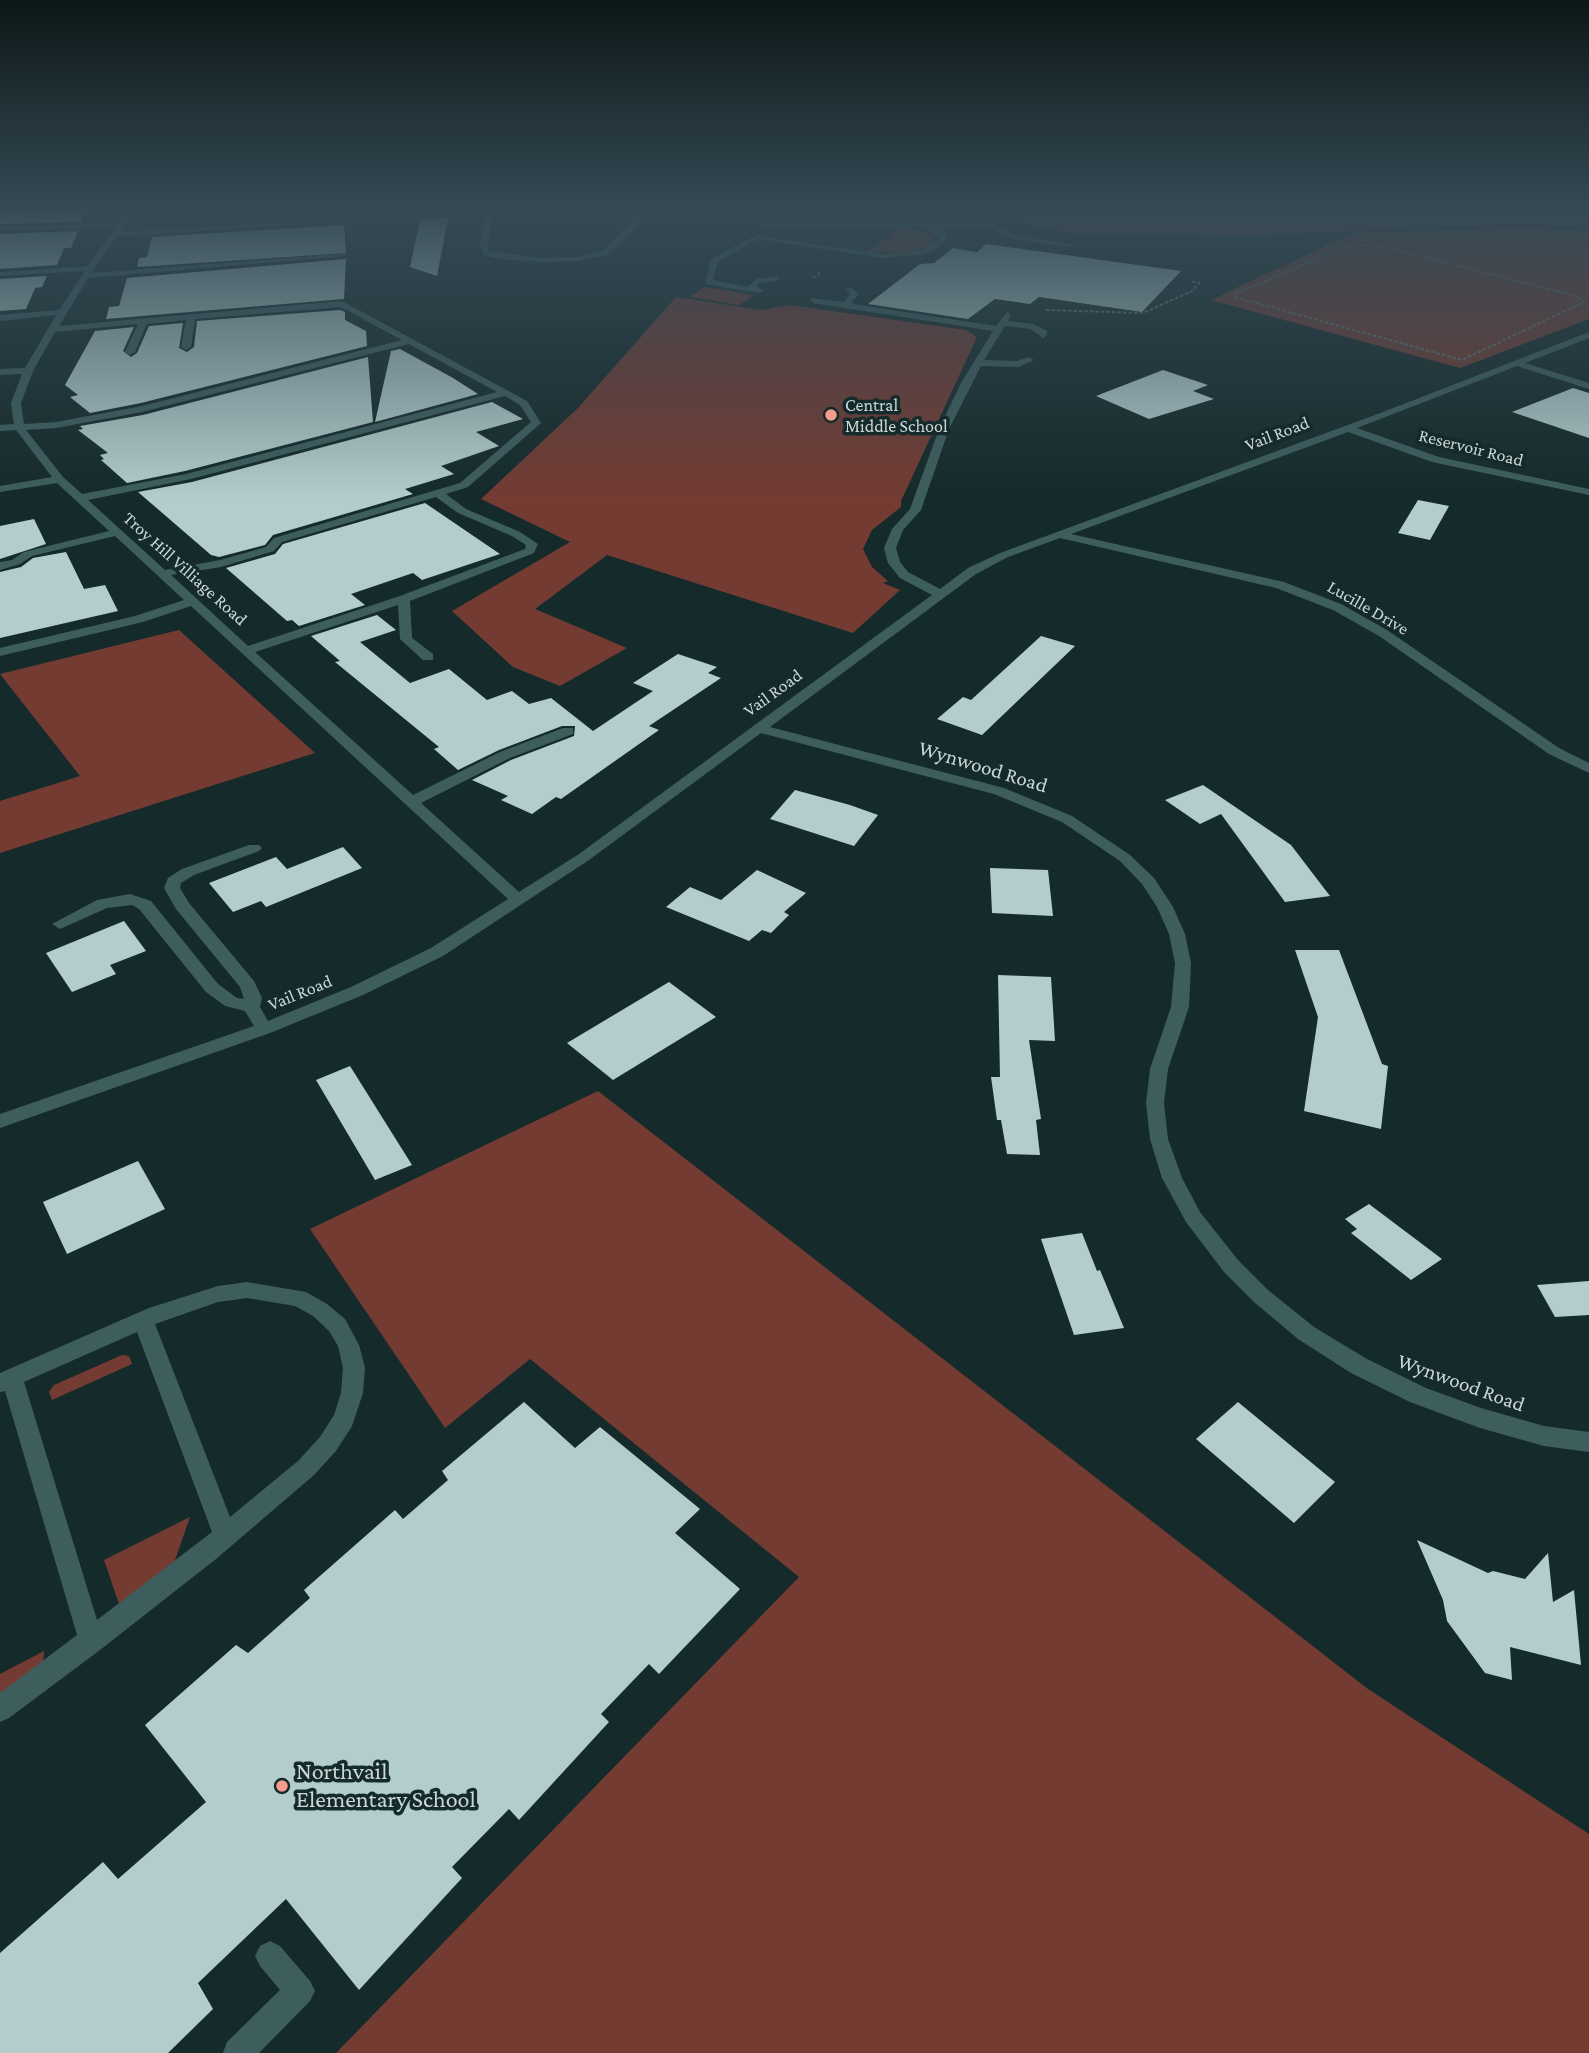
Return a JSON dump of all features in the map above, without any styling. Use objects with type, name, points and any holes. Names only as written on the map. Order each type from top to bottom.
[{"type":"street","points":[[19,427],[16,403],[28,371],[67,307]]},
{"type":"street","points":[[54,329],[303,307]]},
{"type":"street","points":[[165,573],[270,549],[278,541],[464,485],[536,423],[524,403],[347,307]]},
{"type":"street","points":[[866,307],[1002,322],[1032,327],[1043,331],[1044,335]]},
{"type":"street","points":[[0,318],[64,312]]},
{"type":"street","points":[[186,347],[191,315]]},
{"type":"street","points":[[940,594],[904,575],[894,563],[890,548],[898,529],[915,510],[944,429],[977,363],[1002,322]]},
{"type":"street","points":[[130,352],[143,323]]},
{"type":"street","name":"Vail Road","points":[[0,1121],[264,1029],[357,991],[437,952],[584,857],[940,594],[972,571],[1004,555],[1589,335]]},
{"type":"street","points":[[0,428],[56,425],[142,409],[411,341]]},
{"type":"street","points":[[977,363],[1018,364],[1028,360]]},
{"type":"street","points":[[1517,363],[1589,386]]},
{"type":"street","points":[[0,372],[28,371]]},
{"type":"street","points":[[81,498],[187,477],[506,393]]},
{"type":"street","name":"Troy Hill Villiage Road","points":[[19,427],[59,479],[165,573],[517,899]]},
{"type":"street","name":"Reservoir Road","points":[[1347,428],[1436,460],[1589,492]]},
{"type":"street","points":[[0,489],[59,479]]},
{"type":"street","points":[[248,650],[404,599],[530,551],[532,544],[516,534],[462,510],[438,494]]},
{"type":"street","points":[[0,566],[16,562],[28,554],[118,532]]},
{"type":"street","name":"Lucille Drive","points":[[1059,535],[1280,585],[1328,603],[1383,634],[1554,751],[1589,769]]},
{"type":"street","points":[[404,599],[406,639],[428,657]]},
{"type":"street","points":[[0,652],[139,619],[195,601]]},
{"type":"street","name":"Wynwood Road","points":[[759,728],[999,791],[1067,819],[1125,858],[1148,881],[1165,907],[1177,934],[1183,963],[1180,1007],[1159,1069],[1155,1102],[1159,1139],[1172,1178],[1193,1217],[1231,1266],[1306,1334],[1394,1384],[1480,1418],[1544,1436],[1589,1441]]},
{"type":"street","points":[[411,802],[505,755],[568,731]]},
{"type":"street","points":[[254,848],[188,872],[180,876],[172,887],[183,905],[247,985],[253,998],[251,1007],[264,1029]]},
{"type":"street","points":[[60,924],[103,904],[130,899],[138,901],[145,905],[212,988],[232,1002],[251,1007]]},
{"type":"street","points":[[0,1709],[91,1642],[225,1536],[306,1468],[328,1444],[344,1419],[352,1392],[354,1368],[348,1345],[337,1325],[320,1310],[299,1298],[274,1292],[218,1294],[143,1319],[6,1381],[91,1642]]},
{"type":"street","points":[[143,1319],[225,1536]]},
{"type":"street","points":[[238,2053],[300,1991],[270,1956]]},
{"type":"path","points":[[1002,322],[1077,309],[1143,313],[1152,307]]},
{"type":"path","points":[[1264,307],[1462,360],[1574,307]]},
{"type":"shaded area","points":[[667,307],[740,307],[761,310],[803,307],[966,330],[977,337],[901,501],[901,507],[872,530],[863,549],[872,567],[888,581],[883,583],[900,590],[853,633],[607,555],[535,609],[627,648],[560,686],[513,667],[452,611],[570,542],[481,499],[578,408]]},
{"type":"shaded area","points":[[1236,307],[1589,307],[1589,319],[1460,368]]},
{"type":"shaded area","points":[[179,630],[315,753],[0,853],[0,801],[80,776],[0,674]]},
{"type":"shaded area","points":[[598,1091],[1368,1689],[1589,1834],[1589,2053],[336,2053],[799,1577],[530,1359],[445,1428],[310,1229]]},
{"type":"shaded area","points":[[122,1355],[129,1356],[132,1364],[52,1400],[49,1392],[54,1385]]},
{"type":"shaded area","points":[[190,1517],[174,1563],[119,1604],[104,1560]]},
{"type":"shaded area","points":[[44,1651],[43,1665],[0,1695],[0,1674]]},
{"type":"building","points":[[0,307],[27,307],[26,309],[0,311]]},
{"type":"building","points":[[111,307],[251,307],[106,319]]},
{"type":"building","points":[[887,307],[984,307],[968,319]]},
{"type":"building","points":[[1106,307],[1147,307],[1142,312]]},
{"type":"building","points":[[340,310],[345,312],[345,320],[366,331],[367,346],[141,403],[90,413],[70,397],[78,395],[65,385],[95,331],[134,327],[123,351],[131,357],[137,353],[149,326],[183,323],[179,348],[187,352],[194,347],[197,321]]},
{"type":"building","points":[[400,349],[478,394],[375,422],[391,351]]},
{"type":"building","points":[[368,357],[373,422],[185,471],[127,483],[101,460],[104,459],[100,455],[108,453],[78,430],[83,429],[80,426],[143,415]]},
{"type":"building","points":[[1163,370],[1208,385],[1193,391],[1214,399],[1149,419],[1096,396]]},
{"type":"building","points":[[1573,388],[1589,393],[1589,438],[1512,412]]},
{"type":"building","points":[[492,402],[523,419],[476,432],[499,446],[441,466],[454,474],[405,489],[413,494],[273,535],[265,545],[219,557],[211,555],[138,492],[192,482]]},
{"type":"building","points":[[1418,500],[1449,506],[1430,540],[1398,533]]},
{"type":"building","points":[[425,503],[500,554],[422,580],[413,573],[351,594],[365,605],[299,626],[292,620],[287,621],[226,568],[275,554],[283,544]]},
{"type":"building","points":[[34,519],[46,544],[0,559],[0,526]]},
{"type":"building","points":[[66,552],[84,589],[105,585],[118,611],[0,638],[0,572],[21,567],[33,558]]},
{"type":"building","points":[[377,615],[396,630],[360,642],[410,683],[449,669],[487,700],[512,691],[529,704],[551,698],[593,731],[653,691],[633,683],[678,654],[717,667],[708,673],[721,678],[649,726],[659,730],[561,799],[556,797],[532,814],[501,800],[508,796],[472,780],[511,760],[574,736],[575,726],[562,726],[499,750],[458,770],[434,749],[439,747],[335,662],[340,661],[311,636]]},
{"type":"building","points":[[1041,636],[1075,646],[982,735],[937,719],[963,697],[971,700]]},
{"type":"building","points":[[1203,785],[1291,845],[1330,896],[1285,902],[1221,814],[1200,824],[1165,800]]},
{"type":"building","points":[[795,790],[878,815],[854,846],[770,819]]},
{"type":"building","points":[[343,847],[362,868],[266,907],[261,901],[233,912],[209,883],[276,857],[287,869]]},
{"type":"building","points":[[990,868],[1048,870],[1053,916],[992,913]]},
{"type":"building","points":[[757,870],[806,893],[784,912],[789,915],[771,933],[762,930],[749,941],[666,907],[690,887],[721,900]]},
{"type":"building","points":[[124,921],[146,951],[110,965],[116,974],[72,992],[46,953]]},
{"type":"building","points":[[1295,950],[1339,950],[1382,1064],[1388,1066],[1381,1129],[1304,1111],[1318,1017]]},
{"type":"building","points":[[998,975],[1051,977],[1055,1041],[1029,1040],[1041,1119],[1036,1120],[1040,1155],[1007,1154],[1001,1120],[997,1120],[991,1077],[1000,1077]]},
{"type":"building","points":[[669,982],[716,1017],[613,1080],[567,1043]]},
{"type":"building","points":[[350,1066],[412,1165],[375,1180],[316,1080]]},
{"type":"building","points":[[138,1161],[165,1209],[67,1254],[43,1202]]},
{"type":"building","points":[[1369,1204],[1442,1259],[1411,1280],[1351,1233],[1357,1229],[1345,1219]]},
{"type":"building","points":[[1082,1233],[1124,1328],[1074,1335],[1041,1239]]},
{"type":"building","points":[[1589,1281],[1589,1315],[1555,1317],[1537,1285]]},
{"type":"building","points":[[524,1402],[575,1448],[600,1427],[700,1509],[675,1533],[740,1589],[659,1674],[649,1664],[601,1714],[609,1722],[519,1820],[509,1809],[452,1867],[462,1878],[359,1990],[286,1899],[198,1983],[213,2009],[168,2053],[0,2053],[0,1953],[103,1862],[118,1879],[206,1802],[145,1725],[236,1645],[248,1653],[310,1598],[304,1590],[395,1510],[403,1519],[448,1480],[442,1471]]},
{"type":"building","points":[[1238,1402],[1335,1482],[1294,1523],[1196,1439]]},
{"type":"building","points":[[1417,1540],[1488,1573],[1493,1571],[1525,1579],[1548,1553],[1553,1602],[1574,1590],[1581,1665],[1510,1647],[1512,1680],[1485,1673],[1447,1621],[1443,1600]]},
{"type":"place","name":"Central Middle School","points":[[831,415]]},
{"type":"place","name":"Northvail Elementary School","points":[[282,1786]]}]
